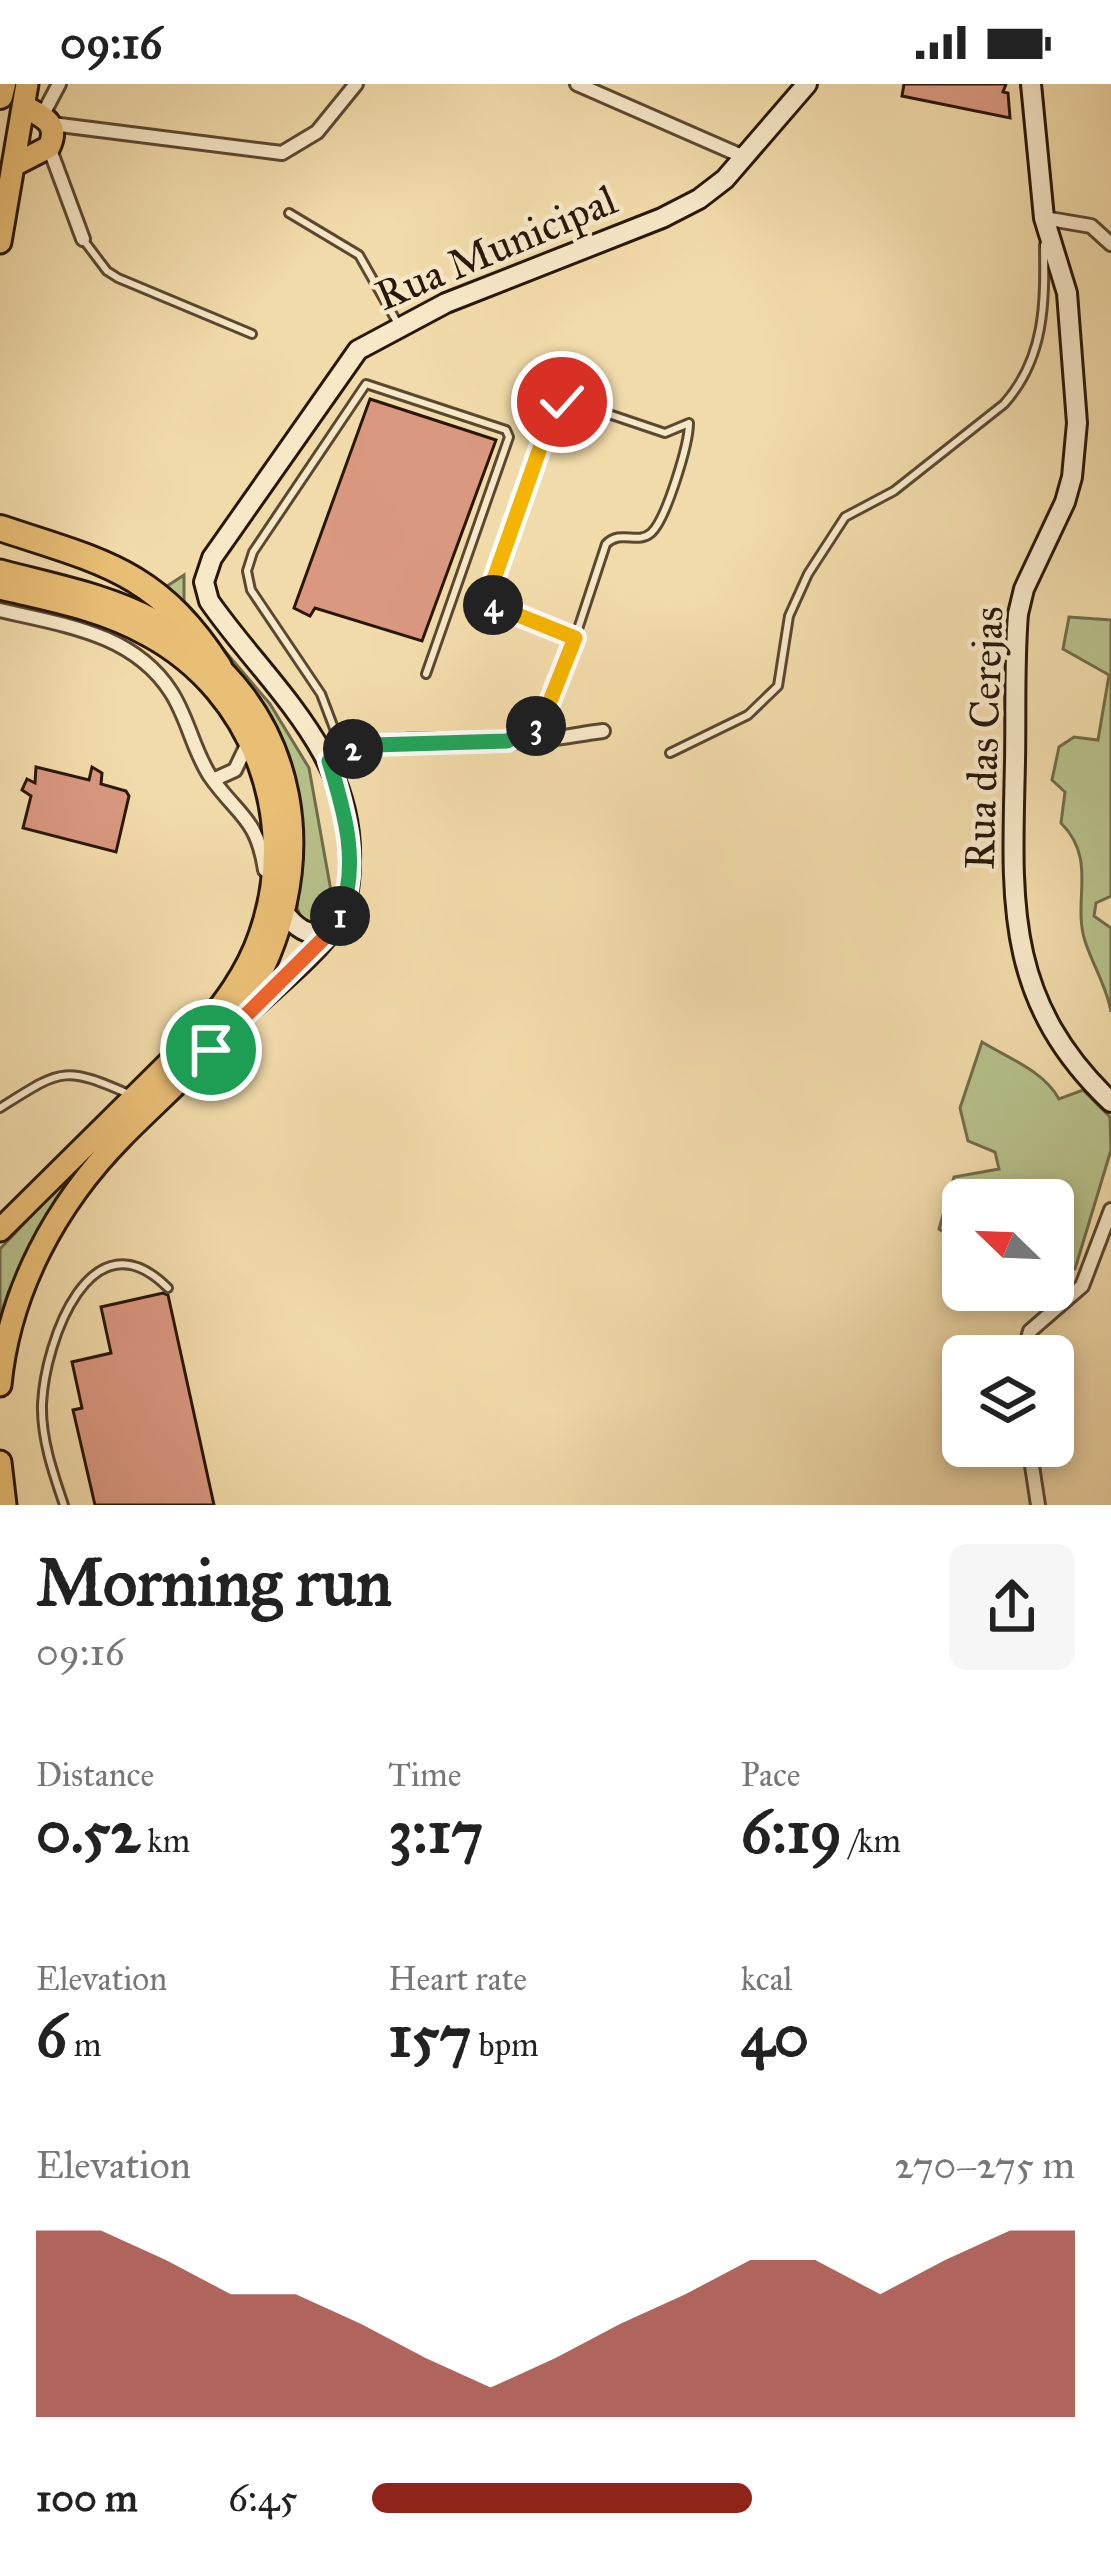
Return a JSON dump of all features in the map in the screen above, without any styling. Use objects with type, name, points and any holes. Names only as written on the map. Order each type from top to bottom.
[{"type":"highway","points":[[0,96],[3,84]]},
{"type":"highway","points":[[0,185],[16,84]]},
{"type":"highway","points":[[16,164],[39,116]]},
{"type":"highway","points":[[0,242],[16,164],[39,116]]},
{"type":"highway","points":[[0,528],[92,557],[146,584],[185,619],[249,701],[280,757],[294,822],[292,859],[254,988],[211,1050],[73,1194],[27,1279],[2,1347],[0,1385]]},
{"type":"highway","points":[[0,571],[137,611],[176,633],[219,667]]},
{"type":"highway","points":[[0,588],[96,611],[146,633],[198,670],[250,739],[265,773],[276,853],[276,906],[224,1003],[0,1230]]},
{"type":"highway","points":[[0,1462],[5,1505]]},
{"type":"main road","name":"Rua das Cerejas","points":[[1031,84],[1044,218],[1067,293],[1078,423],[1065,502],[1024,590],[1018,614],[1016,917],[1024,968],[1041,1013],[1062,1048],[1111,1102]]},
{"type":"main road","name":"Rua Municipal","points":[[211,1050],[331,931],[345,904],[351,846],[336,757],[208,601],[204,582],[212,558],[353,356],[398,325],[662,218],[712,189],[798,89]]},
{"type":"main road","points":[[276,906],[308,933],[331,931]]},
{"type":"street","points":[[39,116],[59,84]]},
{"type":"street","points":[[39,116],[282,153],[316,132],[356,84]]},
{"type":"street","points":[[577,84],[744,157]]},
{"type":"street","points":[[39,116],[83,238]]},
{"type":"street","points":[[1044,218],[1091,226],[1111,244]]},
{"type":"street","points":[[0,610],[98,634],[143,659],[172,693],[213,780],[251,821],[276,906]]},
{"type":"street","points":[[336,757],[374,745],[507,741],[603,730]]},
{"type":"street","points":[[213,780],[235,770],[250,739]]},
{"type":"street","points":[[1029,1335],[1082,1286],[1111,1210]]},
{"type":"street","points":[[1032,1467],[1038,1505]]},
{"type":"lane","points":[[289,213],[359,255],[398,325]]},
{"type":"lane","points":[[670,753],[748,716],[778,686],[789,616],[808,574],[845,517],[894,491],[1018,388],[1042,330],[1044,218]]},
{"type":"lane","points":[[83,238],[98,262],[118,278],[252,334]]},
{"type":"lane","points":[[336,757],[321,694],[250,590],[247,571],[253,552],[366,384],[506,430],[509,437],[426,674]]},
{"type":"lane","points":[[507,741],[541,724],[575,638],[606,544],[626,534],[650,534],[659,519],[685,454],[689,423],[665,434],[576,403],[562,402],[553,411],[488,600],[575,638]]},
{"type":"lane","points":[[0,1108],[52,1075],[82,1074],[134,1097]]},
{"type":"lane","points":[[64,1505],[46,1448],[42,1404],[50,1352],[62,1317],[77,1289],[99,1271],[122,1265],[149,1269],[168,1288]]},
{"type":"green space","points":[[184,575],[184,603],[270,704],[309,768],[331,891],[324,913],[310,922],[302,919],[297,908],[303,838],[294,771],[264,710],[164,588]]},
{"type":"green space","points":[[1069,617],[1111,620],[1111,896],[1096,903],[1094,916],[1111,928],[1111,1012],[1085,941],[1079,851],[1061,823],[1065,792],[1052,780],[1059,747],[1074,737],[1098,740],[1109,675],[1063,649]]},
{"type":"green space","points":[[982,1042],[1035,1073],[1059,1099],[1083,1090],[1110,1117],[1111,1150],[1075,1269],[1074,1179],[953,1179],[999,1169],[995,1152],[968,1141],[960,1108]]},
{"type":"green space","points":[[100,1143],[42,1225],[0,1316],[0,1249]]},
{"type":"building","points":[[904,84],[1006,84],[1003,92],[1008,93],[1010,118],[902,96]]},
{"type":"building","points":[[370,399],[496,440],[422,641],[315,608],[310,616],[294,608]]},
{"type":"building","points":[[36,767],[89,780],[92,767],[102,773],[101,784],[126,791],[129,796],[116,852],[23,828],[31,796],[22,790],[27,779],[35,783]]},
{"type":"building","points":[[168,1295],[214,1505],[95,1505],[73,1410],[82,1408],[72,1362],[111,1353],[101,1307]]},
{"type":"route","points":[[211,1050],[339,920],[348,890],[351,846],[329,761],[374,745],[507,741],[541,724],[575,638],[488,600],[553,411],[562,402]]}]
